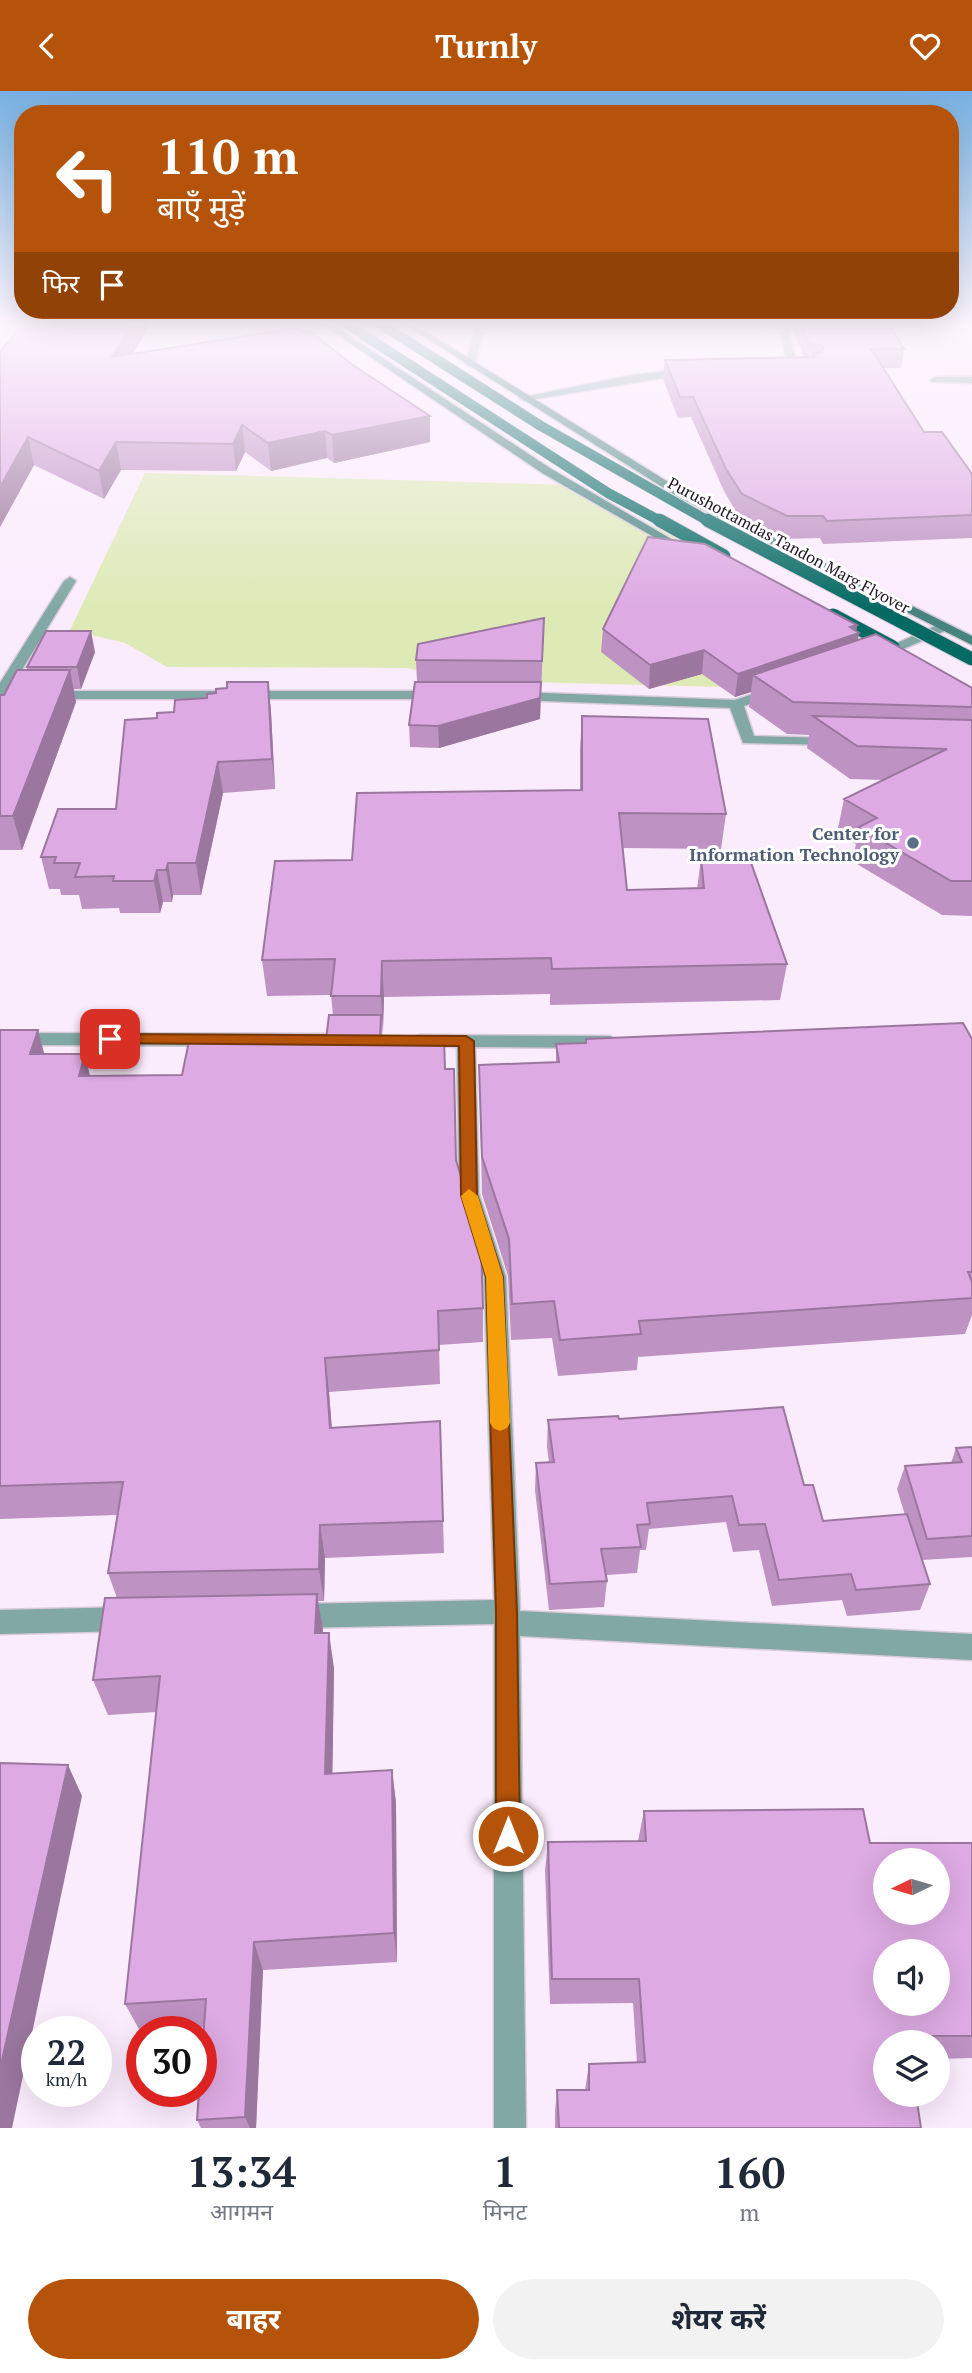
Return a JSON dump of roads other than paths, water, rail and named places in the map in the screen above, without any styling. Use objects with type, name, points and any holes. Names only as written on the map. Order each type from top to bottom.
[{"type":"main road","points":[[465,418],[601,505],[696,557]]},
{"type":"main road","points":[[492,418],[597,486],[737,563]]},
{"type":"main road","name":"Purushottamdas Tandon Marg Flyover","points":[[529,418],[677,505],[972,659]]},
{"type":"main road","points":[[557,418],[682,495],[972,641]]},
{"type":"main road","points":[[819,608],[913,657]]},
{"type":"main road","points":[[819,622],[880,658]]},
{"type":"street","points":[[0,695],[70,581]]},
{"type":"street","points":[[880,658],[942,627]]},
{"type":"street","points":[[502,696],[736,704],[789,686]]},
{"type":"street","points":[[0,695],[447,695]]},
{"type":"street","points":[[736,704],[748,740],[846,743]]},
{"type":"street","points":[[0,1039],[343,1040]]},
{"type":"street","points":[[397,1041],[633,1042]]},
{"type":"street","points":[[466,1041],[469,1195],[495,1277],[507,1618],[510,2128]]},
{"type":"street","points":[[274,1617],[507,1618],[972,1647]]},
{"type":"street","points":[[0,1622],[151,1619]]},
{"type":"place","name":"Center for Information Technology","points":[[913,843]]}]
